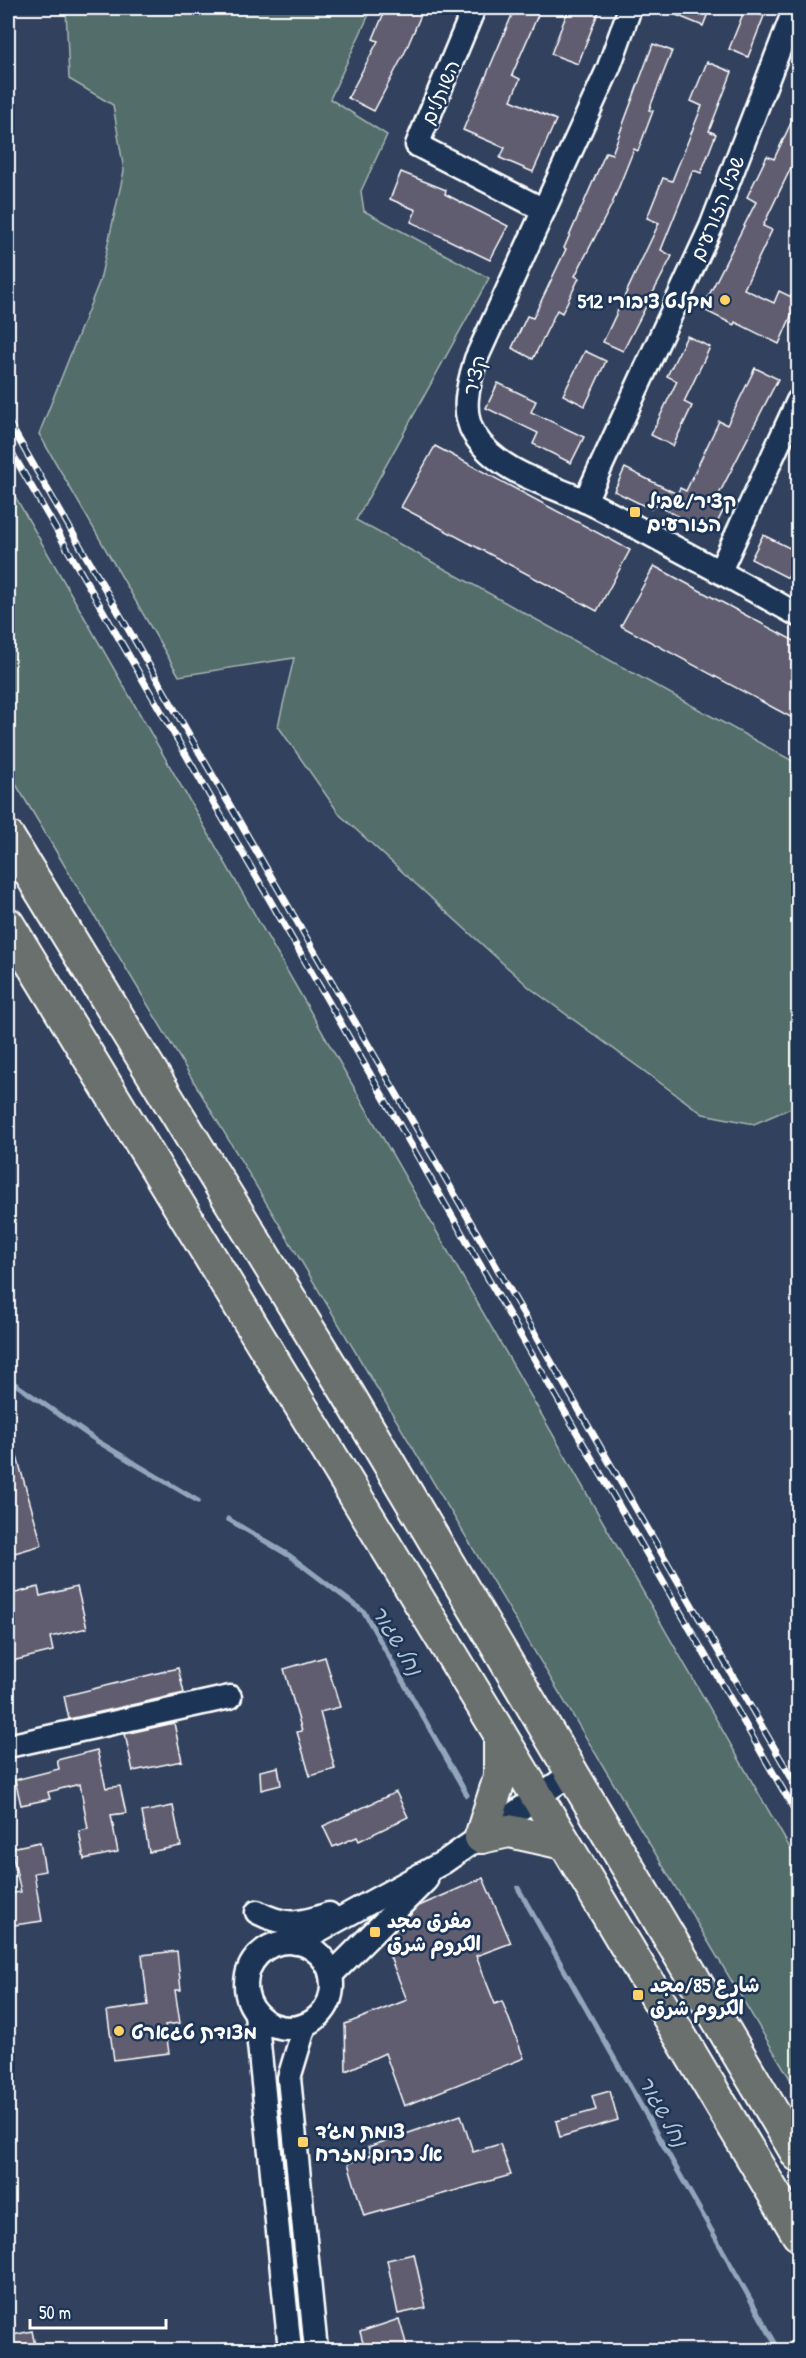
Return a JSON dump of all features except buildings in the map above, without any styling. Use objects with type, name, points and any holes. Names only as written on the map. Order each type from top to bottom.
[{"type":"highway","points":[[8,837],[342,1384],[798,2155]]},
{"type":"highway","points":[[8,924],[500,1734],[536,1798],[798,2234]]},
{"type":"highway","points":[[500,1734],[500,1777],[481,1836],[509,1832],[563,1843]]},
{"type":"street","name":"השותלים","points":[[474,8],[417,144],[544,210]]},
{"type":"street","name":"קציר","points":[[630,8],[609,67],[476,359],[466,407],[472,431],[496,457],[518,471],[585,501],[720,571],[798,615]]},
{"type":"street","name":"שביל הזורעים","points":[[585,501],[711,227],[796,9]]},
{"type":"street","points":[[720,571],[798,401]]},
{"type":"street","points":[[8,1746],[230,1697]]},
{"type":"street","points":[[296,1943],[316,1952],[325,1962],[331,1976],[332,1990],[328,2004],[320,2016],[294,2029],[280,2028],[267,2023],[256,2014],[249,2002],[246,1988],[247,1974],[262,1951],[275,1945],[296,1943],[444,1862],[572,1773]]},
{"type":"street","points":[[331,1976],[444,1862]]},
{"type":"street","points":[[257,1912],[274,1922],[302,1923],[381,1896]]},
{"type":"street","points":[[256,2014],[290,2350]]},
{"type":"street","points":[[305,2025],[289,2078],[316,2350]]},
{"type":"green space","points":[[66,8],[372,8],[330,99],[387,135],[361,191],[364,211],[489,278],[356,520],[798,764],[798,1105],[754,1124],[703,1114],[530,988],[340,815],[278,726],[294,658],[179,676],[39,434],[100,280],[124,171],[113,105],[69,79]]},
{"type":"green space","points":[[8,484],[798,1862],[798,2092],[8,771]]},
{"type":"waterway","name":"נחל שגור","points":[[8,1379],[97,1441],[198,1501]]},
{"type":"waterway","name":"נחל שגור","points":[[228,1519],[290,1556],[364,1612],[467,1795]]},
{"type":"waterway","name":"נחל שגור","points":[[518,1888],[779,2350]]},
{"type":"railway","points":[[8,421],[798,1789]]},
{"type":"railway","points":[[8,446],[798,1816]]},
{"type":"place","name":"מקלט ציבורי 512","points":[[725,300]]},
{"type":"place","name":"קציר/שביל הזורעים","points":[[635,512]]},
{"type":"place","name":"مفرق مجد الكروم شرق","points":[[375,1932]]},
{"type":"place","name":"شارع 85/مجد الكروم شرق","points":[[638,1995]]},
{"type":"place","name":"מצודת טגארט","points":[[119,2031]]},
{"type":"place","name":"צומת מג׳ד אל כרום מזרח","points":[[303,2142]]}]
